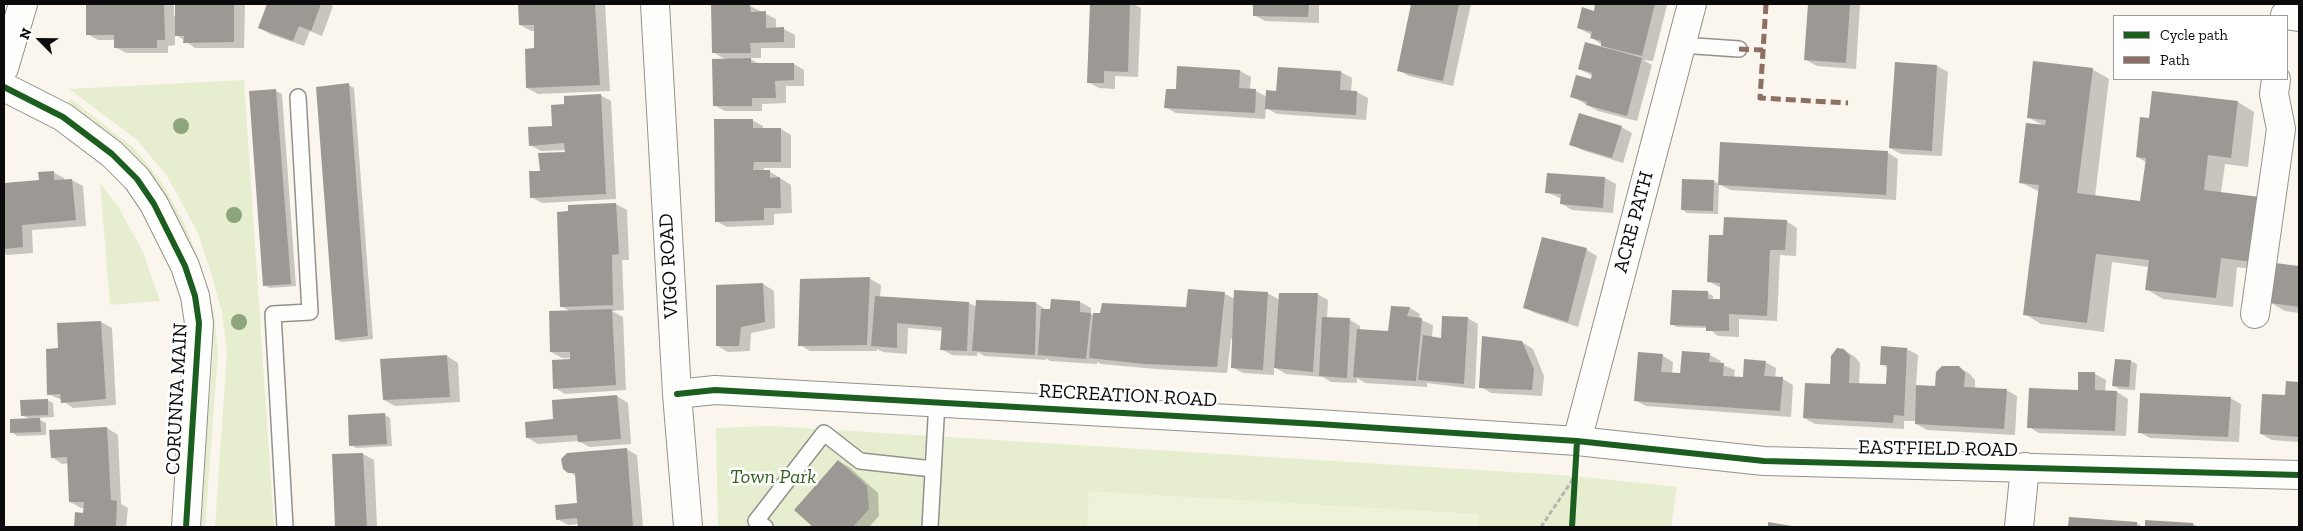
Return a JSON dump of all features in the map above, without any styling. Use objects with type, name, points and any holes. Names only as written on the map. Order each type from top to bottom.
[{"type":"street","points":[[4,68],[23,4]]},
{"type":"street","name":"VIGO ROAD","points":[[655,4],[676,394],[688,527]]},
{"type":"street","name":"ACRE PATH","points":[[1577,441],[1692,4]]},
{"type":"street","points":[[2255,314],[2281,129],[2274,94],[2276,80]]},
{"type":"street","name":"CORUNNA MAIN","points":[[4,87],[63,117],[112,154],[137,179],[154,204],[185,266],[195,296],[199,323],[186,527]]},
{"type":"street","name":"RECREATION ROAD","points":[[676,394],[715,390],[937,401],[1577,441]]},
{"type":"street","name":"EASTFIELD ROAD","points":[[1577,441],[1764,461],[2299,475]]},
{"type":"street","points":[[2019,527],[2025,468]]},
{"type":"lane","points":[[1681,45],[1739,49]]},
{"type":"lane","points":[[285,527],[273,314],[310,312],[298,97]]},
{"type":"lane","points":[[930,527],[937,401]]},
{"type":"lane","points":[[765,527],[756,521],[824,433],[860,461],[933,469]]},
{"type":"path","points":[[1541,527],[1575,476],[1577,441]]},
{"type":"green space","points":[[244,80],[274,527],[215,527],[227,352],[222,312],[198,233],[167,176],[137,140],[69,89]]},
{"type":"green space","points":[[71,99],[134,148],[161,181],[185,224],[203,272],[214,314],[218,353],[205,527],[199,527],[213,353],[208,315],[139,162],[116,140],[67,103]]},
{"type":"green space","points":[[100,183],[119,208],[143,252],[160,301],[110,305]]},
{"type":"green space","name":"Town Park","points":[[771,426],[1575,476],[1677,487],[1671,527],[718,527],[716,428]]},
{"type":"green space","points":[[1089,491],[1479,514],[1478,527],[1087,527]]},
{"type":"building","points":[[86,4],[164,4],[165,40],[157,40],[157,48],[114,48],[114,35],[86,35]]},
{"type":"building","points":[[175,4],[234,4],[234,42],[183,43],[184,36],[175,36]]},
{"type":"building","points":[[267,4],[321,4],[311,31],[299,26],[293,41],[258,28]]},
{"type":"building","points":[[518,4],[595,4],[600,85],[526,88],[525,49],[534,48],[534,25],[519,25]]},
{"type":"building","points":[[1090,4],[1130,4],[1128,72],[1104,71],[1104,83],[1087,83]]},
{"type":"building","points":[[1253,4],[1309,4],[1308,17],[1253,16]]},
{"type":"building","points":[[1411,4],[1459,4],[1443,81],[1397,71]]},
{"type":"building","points":[[1595,4],[1655,4],[1642,56],[1601,46],[1601,41],[1590,38],[1592,32],[1577,28],[1582,7],[1594,11]]},
{"type":"building","points":[[1808,4],[1850,4],[1846,63],[1804,60]]},
{"type":"building","points":[[711,5],[750,5],[751,12],[766,11],[766,28],[784,27],[784,42],[750,43],[751,53],[712,53]]},
{"type":"building","points":[[1585,42],[1642,58],[1627,116],[1586,105],[1587,102],[1570,97],[1576,75],[1591,79],[1592,73],[1578,69]]},
{"type":"building","points":[[751,58],[751,63],[794,63],[794,80],[775,81],[776,98],[752,98],[752,106],[713,106],[712,59]]},
{"type":"building","points":[[2033,61],[2093,68],[2077,193],[2140,201],[2146,158],[2136,157],[2140,117],[2149,118],[2152,91],[2238,101],[2231,158],[2208,155],[2204,190],[2260,197],[2253,262],[2221,258],[2216,298],[2145,290],[2149,260],[2096,254],[2087,323],[2023,315],[2039,185],[2019,183],[2026,123],[2045,125],[2046,120],[2027,118]]},
{"type":"building","points":[[1895,62],[1937,65],[1932,151],[1889,148]]},
{"type":"building","points":[[1177,66],[1240,70],[1239,88],[1256,89],[1255,113],[1164,108],[1166,89],[1176,89]]},
{"type":"building","points":[[1278,67],[1341,71],[1340,90],[1357,91],[1356,115],[1265,109],[1266,90],[1276,91]]},
{"type":"building","points":[[349,83],[368,336],[335,340],[316,87]]},
{"type":"building","points":[[276,89],[291,284],[263,286],[249,91]]},
{"type":"building","points":[[601,94],[606,194],[530,198],[529,171],[540,171],[538,153],[565,152],[564,143],[529,146],[528,127],[552,126],[551,105],[564,104],[564,96]]},
{"type":"building","points":[[1579,113],[1622,126],[1612,158],[1569,145]]},
{"type":"building","points":[[714,119],[753,119],[753,128],[781,128],[781,162],[754,162],[753,170],[770,170],[770,178],[780,177],[781,208],[764,208],[764,220],[715,222]]},
{"type":"building","points":[[1720,142],[1888,151],[1886,195],[1718,185]]},
{"type":"building","points":[[54,171],[54,180],[72,179],[76,220],[22,225],[23,247],[4,249],[4,183],[39,180],[38,172]]},
{"type":"building","points":[[1547,173],[1605,177],[1603,208],[1560,204],[1561,194],[1545,193]]},
{"type":"building","points":[[1682,179],[1714,180],[1713,211],[1681,210]]},
{"type":"building","points":[[616,203],[619,254],[612,255],[613,305],[560,307],[557,212],[568,211],[568,205]]},
{"type":"building","points":[[1724,217],[1787,220],[1785,250],[1770,250],[1767,316],[1729,314],[1729,331],[1706,331],[1706,326],[1670,325],[1672,290],[1708,291],[1708,299],[1720,299],[1720,283],[1707,282],[1709,235],[1723,235]]},
{"type":"building","points":[[1542,237],[1587,248],[1568,322],[1523,308]]},
{"type":"building","points":[[2275,263],[2299,266],[2299,307],[2270,303]]},
{"type":"building","points":[[870,277],[867,345],[798,346],[800,279]]},
{"type":"building","points":[[763,283],[765,322],[741,327],[739,346],[716,346],[716,285]]},
{"type":"building","points":[[1188,289],[1225,292],[1217,367],[1144,364],[1089,358],[1093,313],[1100,313],[1102,303],[1186,307]]},
{"type":"building","points":[[1234,290],[1268,292],[1263,370],[1231,368]]},
{"type":"building","points":[[1279,293],[1318,293],[1313,372],[1274,368]]},
{"type":"building","points":[[875,296],[969,302],[967,351],[940,350],[942,327],[897,323],[897,348],[871,346]]},
{"type":"building","points":[[1051,299],[1080,301],[1080,312],[1091,313],[1086,359],[1038,355],[1041,309],[1050,309]]},
{"type":"building","points":[[976,300],[1036,302],[1035,355],[972,351]]},
{"type":"building","points":[[1391,306],[1410,307],[1407,316],[1422,318],[1416,381],[1353,377],[1357,329],[1388,331]]},
{"type":"building","points":[[612,309],[616,385],[553,389],[552,360],[570,359],[570,352],[550,352],[549,311]]},
{"type":"building","points":[[1442,316],[1468,317],[1464,384],[1418,380],[1423,335],[1441,338]]},
{"type":"building","points":[[1322,317],[1350,318],[1347,378],[1319,376]]},
{"type":"building","points":[[101,321],[106,399],[61,403],[60,394],[47,395],[46,349],[58,348],[57,323]]},
{"type":"building","points":[[1482,336],[1522,341],[1534,369],[1532,390],[1479,388]]},
{"type":"building","points":[[1881,346],[1907,348],[1904,416],[1894,415],[1893,423],[1803,418],[1805,383],[1830,384],[1831,356],[1837,348],[1844,349],[1850,356],[1849,383],[1886,384],[1887,365],[1880,365]]},
{"type":"building","points":[[1682,351],[1710,353],[1709,362],[1724,363],[1723,376],[1743,377],[1744,359],[1766,361],[1764,376],[1783,377],[1780,411],[1634,401],[1638,352],[1663,354],[1661,372],[1680,373]]},
{"type":"building","points":[[447,355],[450,397],[383,400],[380,359]]},
{"type":"building","points":[[2115,359],[2131,360],[2129,387],[2112,386]]},
{"type":"building","points":[[1942,366],[1959,366],[1965,373],[1964,387],[2007,389],[2004,429],[1915,424],[1916,385],[1935,386],[1936,372]]},
{"type":"building","points":[[2078,372],[2095,372],[2095,390],[2117,391],[2115,431],[2027,428],[2029,388],[2078,390]]},
{"type":"building","points":[[2286,381],[2299,382],[2299,437],[2260,434],[2262,394],[2285,395]]},
{"type":"building","points":[[2140,393],[2231,397],[2228,437],[2138,433]]},
{"type":"building","points":[[617,395],[621,439],[578,442],[577,435],[526,438],[525,422],[553,419],[552,400]]},
{"type":"building","points":[[48,399],[48,415],[21,416],[20,400]]},
{"type":"building","points":[[385,413],[387,444],[349,446],[348,415]]},
{"type":"building","points":[[40,418],[41,432],[10,433],[10,419]]},
{"type":"building","points":[[107,427],[111,500],[117,501],[116,527],[74,527],[75,512],[83,513],[84,502],[69,502],[67,457],[51,458],[49,430]]},
{"type":"building","points":[[627,448],[633,527],[578,527],[577,518],[556,520],[555,505],[577,503],[575,473],[568,473],[563,469],[561,459],[567,453]]},
{"type":"building","points":[[363,453],[367,527],[335,527],[332,454]]},
{"type":"building","points":[[838,460],[867,486],[869,509],[853,527],[813,527],[794,510]]},
{"type":"building","points":[[2069,517],[2137,522],[2137,527],[2068,527]]},
{"type":"building","points":[[2145,520],[2193,523],[2193,527],[2145,527]]},
{"type":"building","points":[[1768,522],[1792,526],[1768,527]]},
{"type":"marked path","points":[[1766,4],[1760,98],[1848,103]]},
{"type":"marked path","points":[[1739,49],[1763,50]]},
{"type":"cycle path","points":[[4,87],[63,117],[112,154],[137,179],[154,204],[185,266],[195,296],[199,323],[186,527]]},
{"type":"cycle path","points":[[677,394],[715,390],[1318,424],[1577,441],[1764,461],[2299,475]]},
{"type":"cycle path","points":[[1572,527],[1577,441]]}]
